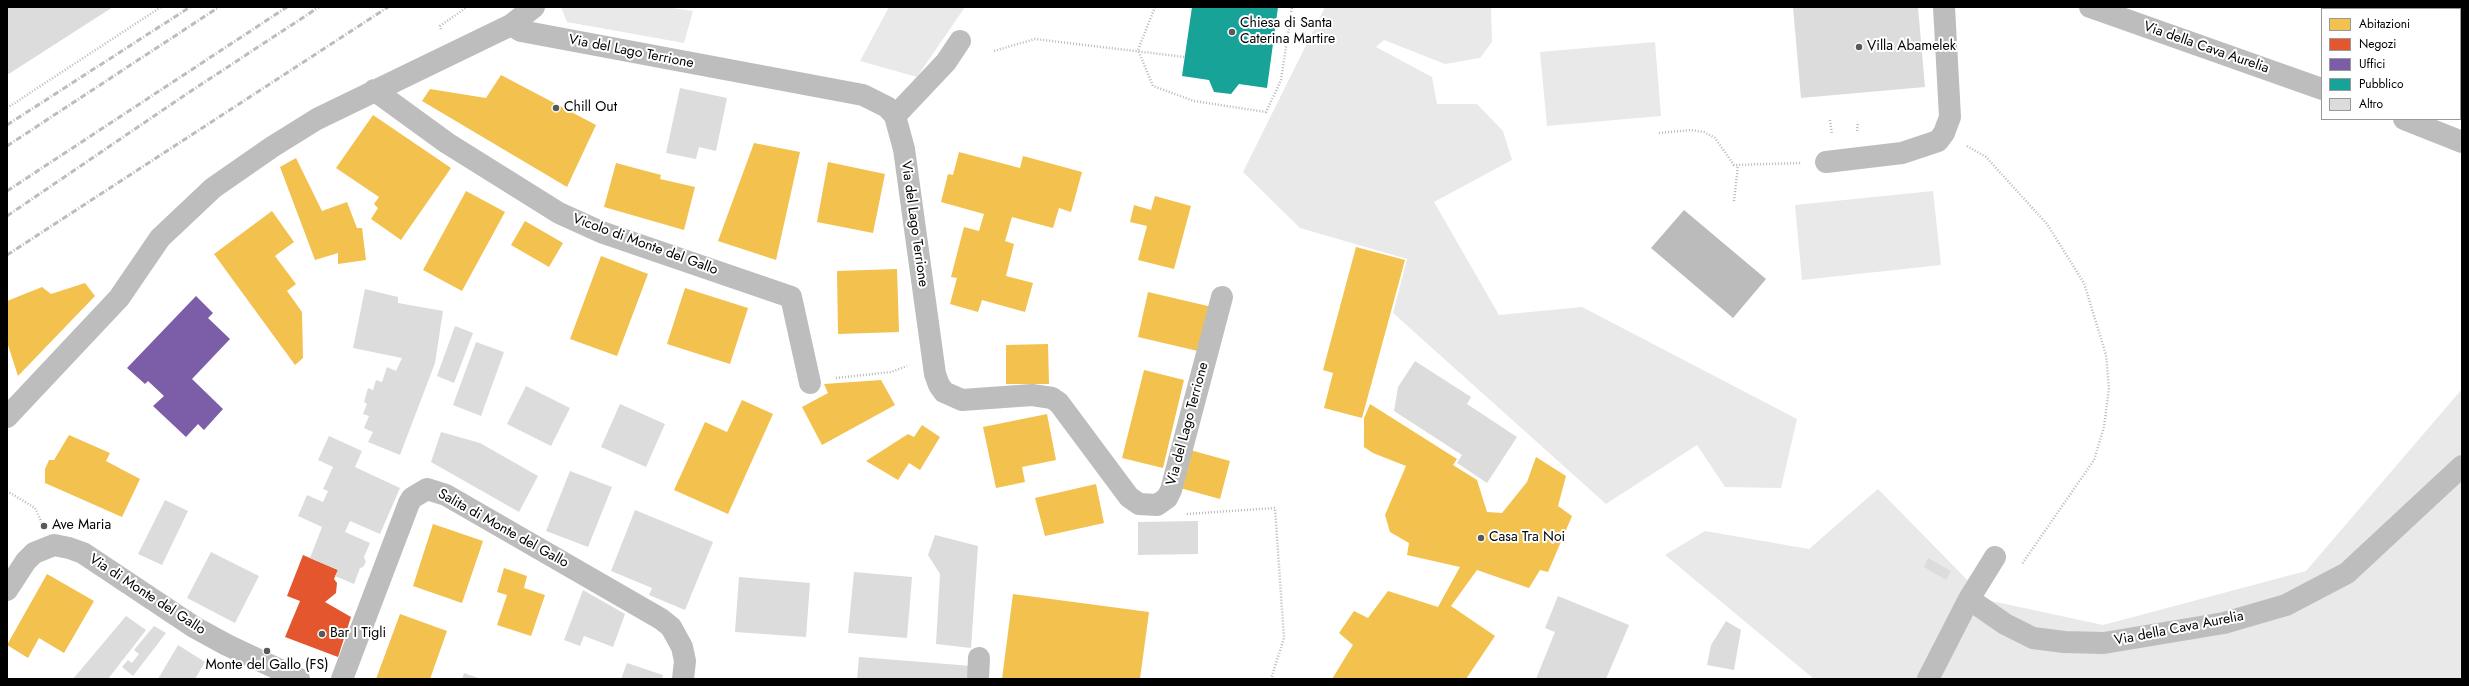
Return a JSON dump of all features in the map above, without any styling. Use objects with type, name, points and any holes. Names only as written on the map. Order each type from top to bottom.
[{"type":"street","points":[[7,417],[119,298],[151,250],[197,202],[231,175],[296,131],[374,90],[511,25],[534,7]]},
{"type":"street","points":[[1826,162],[1902,153],[1938,141],[1944,133],[1950,117],[1944,7]]},
{"type":"street","name":"Via della Cava Aurelia","points":[[2090,7],[2321,89]]},
{"type":"street","name":"Via del Lago Terrione","points":[[511,25],[521,31],[863,95],[887,107],[895,116],[904,149],[934,374],[939,385],[953,397],[970,400],[1032,395],[1052,398],[1059,403],[1129,497],[1139,504],[1157,505],[1167,498],[1175,478],[1222,297]]},
{"type":"street","points":[[895,116],[946,62],[960,41]]},
{"type":"street","name":"Vicolo di Monte del Gallo","points":[[374,90],[447,144],[559,213],[600,232],[791,297],[810,383]]},
{"type":"street","points":[[2407,120],[2462,142]]},
{"type":"street","name":"Via della Cava Aurelia","points":[[1970,599],[2004,624],[2033,638],[2064,642],[2104,643],[2224,623],[2286,605],[2348,574],[2462,466]]},
{"type":"street","name":"Salita di Monte del Gallo","points":[[342,679],[409,503],[412,498],[426,489],[446,495],[661,619],[678,638],[685,654],[683,679]]},
{"type":"street","points":[[7,590],[30,557],[40,549],[54,546]]},
{"type":"street","name":"Via di Monte del Gallo","points":[[54,546],[69,548],[83,553],[194,627],[227,645],[299,679]]},
{"type":"street","points":[[1928,679],[1970,599],[1995,557]]},
{"type":"street","points":[[978,679],[979,658]]},
{"type":"path","points":[[7,108],[161,7]]},
{"type":"path","points":[[440,26],[467,7]]},
{"type":"path","points":[[1156,7],[1138,50],[1153,86],[1194,101],[1266,112],[1281,80],[1292,7]]},
{"type":"path","points":[[994,51],[1035,39],[1138,50],[1185,57]]},
{"type":"path","points":[[1830,120],[1832,133]]},
{"type":"path","points":[[1659,133],[1691,130],[1704,132],[1715,138],[1734,165],[1826,162]]},
{"type":"path","points":[[1944,133],[1986,157],[2047,224],[2084,283],[2106,356],[2109,388],[2104,428],[2094,460],[2018,570]]},
{"type":"path","points":[[1734,201],[1738,165]]},
{"type":"path","points":[[810,383],[891,372],[933,359]]},
{"type":"path","points":[[7,491],[35,508],[54,546]]},
{"type":"path","points":[[1182,515],[1275,508],[1284,638],[1271,679]]},
{"type":"shaded area","points":[[561,7],[665,7],[693,11],[684,43],[567,22]]},
{"type":"shaded area","points":[[889,7],[965,7],[917,77],[860,61]]},
{"type":"shaded area","points":[[1325,7],[1491,7],[1492,42],[1480,58],[1445,64],[1384,40],[1376,47],[1432,77],[1437,104],[1477,104],[1503,131],[1512,160],[1434,202],[1499,315],[1582,307],[1797,419],[1781,488],[1725,487],[1697,445],[1606,504],[1393,313],[1407,259],[1300,228],[1243,172]]},
{"type":"shaded area","points":[[1655,42],[1661,116],[1547,126],[1540,52]]},
{"type":"shaded area","points":[[1933,191],[1941,265],[1802,280],[1795,205]]},
{"type":"shaded area","points":[[1684,210],[1766,279],[1733,318],[1651,248]]},
{"type":"shaded area","points":[[2462,389],[2462,679],[1814,679],[1665,555],[1705,531],[1809,549],[1878,489],[1987,600],[2103,625],[2306,571]]},
{"type":"building: Abitazioni","points":[[501,75],[596,125],[567,187],[422,101],[430,89],[486,98]]},
{"type":"building: Abitazioni","points":[[373,115],[451,168],[401,240],[371,219],[378,208],[374,204],[379,197],[336,168]]},
{"type":"building: Abitazioni","points":[[754,143],[800,152],[776,260],[718,241]]},
{"type":"building: Abitazioni","points":[[959,152],[1020,168],[1023,156],[1082,172],[1071,212],[1059,208],[1053,228],[1012,217],[1005,241],[1014,244],[1006,276],[1033,283],[1025,312],[982,300],[978,312],[950,304],[957,278],[951,277],[964,227],[979,231],[984,214],[941,202],[948,174],[953,175]]},
{"type":"building: Abitazioni","points":[[296,158],[322,211],[347,202],[357,228],[362,228],[366,260],[338,264],[338,253],[315,260],[280,167]]},
{"type":"building: Abitazioni","points":[[828,162],[885,174],[873,233],[817,222]]},
{"type":"building: Abitazioni","points":[[616,163],[661,175],[660,179],[695,187],[684,230],[604,207]]},
{"type":"building: Abitazioni","points":[[466,191],[505,212],[462,291],[423,270]]},
{"type":"building: Abitazioni","points":[[1155,196],[1191,206],[1174,269],[1138,260],[1147,226],[1130,222],[1134,205],[1151,210]]},
{"type":"building: Abitazioni","points":[[272,211],[294,242],[275,256],[296,284],[287,291],[302,312],[303,358],[295,365],[214,254]]},
{"type":"building: Abitazioni","points":[[525,221],[563,243],[549,267],[511,245]]},
{"type":"building: Abitazioni","points":[[1356,247],[1405,260],[1362,418],[1324,408],[1333,373],[1323,370]]},
{"type":"building: Abitazioni","points":[[601,256],[648,274],[617,356],[570,339]]},
{"type":"building: Abitazioni","points":[[897,269],[899,332],[838,334],[837,271]]},
{"type":"building: Abitazioni","points":[[85,283],[95,296],[18,376],[7,342],[7,301],[42,287],[51,294]]},
{"type":"building: Abitazioni","points":[[685,288],[748,308],[730,364],[667,344]]},
{"type":"building: Abitazioni","points":[[1148,292],[1212,307],[1202,352],[1138,337]]},
{"type":"building: Abitazioni","points":[[1048,344],[1049,384],[1006,384],[1006,345]]},
{"type":"building: Abitazioni","points":[[1144,370],[1184,380],[1163,468],[1122,458]]},
{"type":"building: Abitazioni","points":[[881,380],[895,405],[822,445],[802,407],[828,393],[824,384]]},
{"type":"building: Abitazioni","points":[[742,400],[773,414],[728,514],[674,490],[705,422],[727,432]]},
{"type":"building: Abitazioni","name":"Casa Tra Noi","points":[[1370,404],[1457,459],[1453,465],[1477,480],[1487,512],[1502,513],[1527,482],[1536,457],[1566,476],[1558,506],[1572,516],[1548,572],[1540,570],[1529,588],[1477,570],[1451,606],[1495,636],[1466,679],[1332,679],[1353,645],[1339,633],[1354,611],[1368,618],[1388,591],[1438,607],[1460,567],[1407,555],[1409,543],[1390,532],[1385,515],[1406,466],[1373,453],[1364,447],[1364,418]]},
{"type":"building: Abitazioni","points":[[1047,414],[1056,460],[1022,467],[1025,482],[996,488],[983,427]]},
{"type":"building: Abitazioni","points":[[922,425],[940,437],[920,470],[909,463],[898,480],[866,461],[908,434],[914,437]]},
{"type":"building: Abitazioni","points":[[69,435],[110,453],[106,461],[140,479],[122,517],[45,483],[45,469],[49,460],[54,460]]},
{"type":"building: Abitazioni","points":[[1190,450],[1230,461],[1220,499],[1180,488]]},
{"type":"building: Abitazioni","points":[[1096,484],[1104,523],[1045,536],[1035,498]]},
{"type":"building: Abitazioni","points":[[433,524],[483,541],[462,603],[413,586]]},
{"type":"building: Abitazioni","points":[[504,568],[527,576],[524,588],[545,595],[531,636],[497,625],[507,595],[497,592]]},
{"type":"building: Abitazioni","points":[[47,574],[94,601],[64,653],[39,638],[28,658],[7,645]]},
{"type":"building: Abitazioni","points":[[1013,594],[1149,612],[1140,679],[1002,679]]},
{"type":"building: Abitazioni","points":[[400,614],[447,631],[430,679],[376,679]]},
{"type":"building: Negozi","points":[[303,555],[338,570],[334,579],[337,583],[336,593],[325,602],[351,617],[338,657],[285,637],[300,601],[287,596]]},
{"type":"building: Uffici","points":[[196,296],[213,313],[208,318],[230,339],[192,379],[223,409],[204,430],[198,424],[186,437],[153,406],[164,396],[148,381],[145,384],[127,368]]},
{"type":"building: Pubblico","name":"Chiesa di Santa Caterina Martire","points":[[1192,7],[1278,7],[1267,88],[1239,84],[1231,94],[1214,92],[1209,80],[1182,76]]},
{"type":"building: Altro","points":[[7,7],[113,7],[7,75]]},
{"type":"building: Altro","name":"Villa Abamelek","points":[[1793,7],[1918,7],[1925,87],[1801,98]]},
{"type":"building: Altro","points":[[680,88],[727,98],[716,151],[699,147],[696,159],[666,153]]},
{"type":"building: Altro","points":[[365,289],[398,297],[398,303],[443,311],[435,363],[400,455],[368,442],[373,432],[364,428],[369,416],[363,414],[367,404],[364,402],[368,388],[373,390],[376,380],[382,382],[387,367],[396,371],[402,358],[353,348]]},
{"type":"building: Altro","points":[[455,326],[473,333],[454,383],[437,376]]},
{"type":"building: Altro","points":[[476,342],[504,352],[481,416],[453,405]]},
{"type":"building: Altro","points":[[1415,361],[1471,397],[1467,404],[1517,437],[1487,483],[1457,463],[1462,455],[1394,411],[1398,387]]},
{"type":"building: Altro","points":[[526,386],[570,408],[551,446],[507,424]]},
{"type":"building: Altro","points":[[620,404],[665,424],[646,467],[601,447]]},
{"type":"building: Altro","points":[[441,432],[480,443],[538,476],[519,512],[431,462]]},
{"type":"building: Altro","points":[[329,436],[362,451],[355,467],[400,488],[380,534],[350,521],[345,532],[370,543],[364,557],[366,562],[363,567],[360,568],[354,584],[335,576],[338,570],[310,558],[322,527],[298,516],[307,495],[323,502],[328,491],[323,489],[333,467],[318,460]]},
{"type":"building: Altro","points":[[570,471],[612,487],[588,547],[546,531]]},
{"type":"building: Altro","points":[[165,500],[188,511],[162,565],[138,554]]},
{"type":"building: Altro","points":[[635,510],[713,542],[685,610],[649,595],[652,588],[611,571]]},
{"type":"building: Altro","points":[[1198,521],[1198,554],[1138,555],[1138,522]]},
{"type":"building: Altro","points":[[935,535],[978,546],[971,648],[936,644],[940,574],[928,555]]},
{"type":"building: Altro","points":[[211,552],[259,576],[235,623],[187,598]]},
{"type":"building: Altro","points":[[1928,558],[1951,571],[1946,580],[1924,567]]},
{"type":"building: Altro","points":[[854,572],[912,577],[907,638],[848,633]]},
{"type":"building: Altro","points":[[739,577],[810,583],[806,637],[735,632]]},
{"type":"building: Altro","points":[[583,590],[625,614],[613,647],[584,636],[580,646],[564,640]]},
{"type":"building: Altro","points":[[1558,596],[1629,625],[1606,679],[1536,679],[1555,632],[1545,628]]},
{"type":"building: Altro","points":[[126,616],[146,630],[108,679],[73,679]]},
{"type":"building: Altro","points":[[1726,621],[1741,630],[1734,670],[1707,665],[1711,645]]},
{"type":"building: Altro","points":[[154,626],[166,633],[133,676],[122,667],[128,660],[132,663],[139,654],[134,650]]},
{"type":"building: Altro","points":[[178,645],[205,662],[195,679],[158,679]]},
{"type":"building: Altro","points":[[859,657],[972,666],[970,679],[857,679]]},
{"type":"building: Altro","points":[[627,663],[663,675],[662,679],[621,679]]},
{"type":"building: Altro","points":[[464,673],[481,679],[462,679]]},
{"type":"railway","points":[[7,125],[190,7]]},
{"type":"railway","points":[[7,146],[219,7]]},
{"type":"railway","points":[[7,191],[287,7]]},
{"type":"railway","points":[[7,216],[185,95],[319,7]]},
{"type":"railway","points":[[7,255],[388,7]]},
{"type":"place","name":"Chiesa di Santa Caterina Martire","points":[[1232,32]]},
{"type":"place","name":"Villa Abamelek","points":[[1859,47]]},
{"type":"place","name":"Chill Out","points":[[556,108]]},
{"type":"place","name":"Ave Maria","points":[[44,526]]},
{"type":"place","name":"Casa Tra Noi","points":[[1481,538]]},
{"type":"place","name":"Bar I Tigli","points":[[322,634]]},
{"type":"place","name":"Monte del Gallo (FS)","points":[[267,651]]}]
